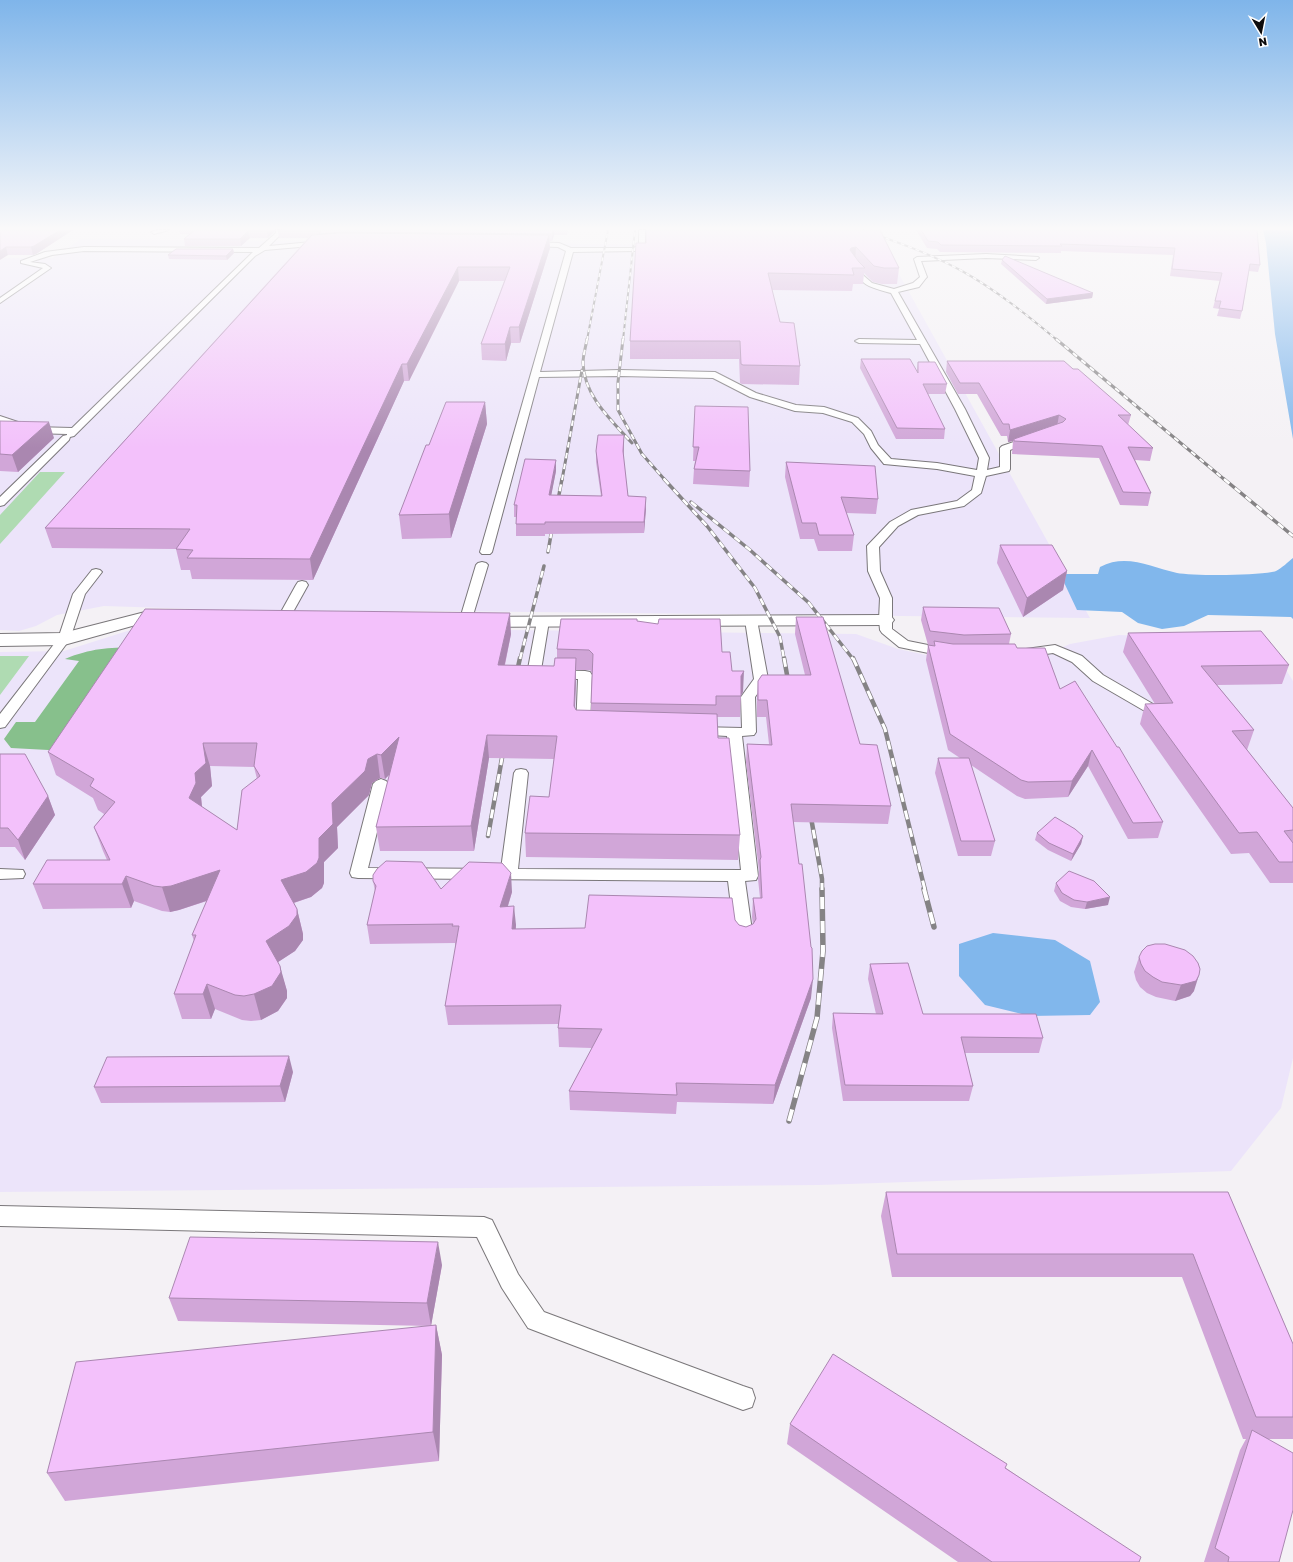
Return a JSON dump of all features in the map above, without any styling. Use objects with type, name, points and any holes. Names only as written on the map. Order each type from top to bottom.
[{"type":"street","points":[[0,640],[64,639],[149,616],[178,616]]},
{"type":"street","points":[[457,622],[884,620]]},
{"type":"lane","points":[[0,503],[203,303]]},
{"type":"lane","points":[[486,552],[555,303]]},
{"type":"lane","points":[[901,303],[960,409],[984,458],[977,491],[960,504],[915,512],[894,524],[873,546],[874,571],[886,598],[884,620],[886,630],[904,644],[950,654],[957,654]]},
{"type":"lane","points":[[859,341],[923,342]]},
{"type":"lane","points":[[534,374],[620,373],[715,375],[753,395],[795,408],[824,410],[855,420],[868,433],[874,446],[888,462],[937,466],[981,474],[1005,469],[1005,448],[1042,436]]},
{"type":"lane","points":[[0,419],[32,430],[70,434]]},
{"type":"lane","points":[[457,622],[482,565]]},
{"type":"lane","points":[[0,724],[64,639],[79,594],[96,572]]},
{"type":"lane","points":[[282,621],[302,585]]},
{"type":"lane","points":[[686,731],[749,732],[748,697],[761,679],[751,620]]},
{"type":"lane","points":[[543,621],[534,674],[585,675],[583,729],[599,729]]},
{"type":"lane","points":[[1011,653],[1055,650],[1077,659],[1098,678],[1148,707]]},
{"type":"lane","points":[[381,784],[358,873],[750,876],[734,732]]},
{"type":"lane","points":[[509,874],[521,773]]},
{"type":"lane","points":[[0,874],[16,874]]},
{"type":"lane","points":[[736,876],[744,938]]},
{"type":"lane","points":[[0,1216],[484,1228],[510,1281],[536,1320],[743,1398]]},
{"type":"shaded area","points":[[0,303],[915,303],[1090,618],[445,611],[223,611],[104,606],[57,615],[36,626],[19,631],[0,630]]},
{"type":"shaded area","points":[[234,627],[856,634],[898,649],[926,655],[1037,658],[1070,644],[1119,635],[1240,640],[1275,652],[1293,681],[1293,1058],[1281,1108],[1231,1171],[819,1185],[0,1192],[0,652],[64,651],[137,628]]},
{"type":"green space","points":[[40,472],[65,472],[0,544],[0,515]]},
{"type":"green space","points":[[135,647],[67,751],[11,748],[4,739],[16,722],[35,722],[79,661],[65,659],[74,655],[108,648]]},
{"type":"green space","points":[[0,656],[29,656],[0,695]]},
{"type":"water","points":[[1272,303],[1293,303],[1293,439],[1275,334]]},
{"type":"water","points":[[1293,558],[1293,619],[1291,617],[1208,615],[1184,626],[1162,629],[1138,623],[1122,612],[1077,610],[1060,574],[1098,574],[1100,567],[1119,561],[1129,561],[1185,574],[1257,574],[1276,571]]},
{"type":"water","points":[[993,933],[1055,940],[1090,961],[1100,1002],[1090,1015],[1030,1016],[985,1005],[959,976],[959,944]]},
{"type":"building","points":[[250,303],[439,303],[407,364],[402,364],[310,559],[187,558],[193,550],[176,549],[190,529],[45,528]]},
{"type":"building","points":[[496,303],[527,303],[519,327],[510,327],[505,344],[481,344]]},
{"type":"building","points":[[632,303],[775,303],[780,322],[794,323],[800,366],[743,365],[741,364],[740,341],[630,341]]},
{"type":"building","points":[[1220,303],[1243,303],[1242,311],[1219,308]]},
{"type":"building","points":[[861,359],[910,359],[918,373],[918,362],[935,362],[947,384],[923,384],[945,429],[897,428]]},
{"type":"building","points":[[947,361],[1064,361],[1073,369],[1078,369],[1131,415],[1118,415],[1153,448],[1128,447],[1151,493],[1123,492],[1102,446],[1014,441],[1014,439],[1063,422],[1066,419],[1059,415],[1010,430],[1009,424],[1003,424],[979,383],[960,383]]},
{"type":"building","points":[[446,402],[485,402],[449,514],[399,515],[426,445],[429,445]]},
{"type":"building","points":[[695,406],[748,407],[750,471],[694,469],[699,447],[693,447]]},
{"type":"building","points":[[0,421],[49,422],[12,455],[0,454]]},
{"type":"building","points":[[598,435],[624,435],[623,451],[628,496],[646,497],[644,522],[545,522],[545,524],[516,524],[517,505],[514,505],[525,459],[556,460],[549,495],[602,496],[596,451]]},
{"type":"building","points":[[786,462],[875,466],[878,499],[841,497],[854,535],[819,535],[816,523],[802,523]]},
{"type":"building","points":[[1000,545],[1052,545],[1067,571],[1027,598]]},
{"type":"building","points":[[923,607],[999,608],[1011,634],[964,635],[930,631]]},
{"type":"building","points":[[145,609],[510,613],[498,665],[554,666],[555,658],[576,658],[574,706],[576,710],[717,714],[718,738],[729,738],[740,835],[525,833],[530,796],[549,797],[557,736],[487,735],[471,826],[376,827],[399,737],[381,755],[377,754],[368,759],[365,771],[332,803],[333,824],[319,838],[319,858],[317,863],[306,872],[281,880],[297,909],[297,915],[289,926],[266,941],[280,966],[281,972],[272,986],[254,994],[244,996],[235,995],[207,984],[203,994],[174,994],[196,935],[192,935],[220,870],[171,886],[162,887],[154,886],[126,876],[122,884],[33,884],[47,860],[110,860],[94,827],[115,802],[90,786],[94,779],[48,752]],"holes":[[[203,743],[257,743],[254,766],[260,776],[242,790],[237,830],[189,798],[196,783],[195,773],[206,763]]]},
{"type":"building","points":[[796,617],[823,617],[860,744],[877,745],[891,806],[791,804],[799,864],[802,864],[812,948],[813,979],[775,1085],[676,1083],[677,1095],[569,1091],[602,1029],[558,1028],[561,1005],[445,1006],[459,926],[452,926],[453,924],[367,925],[376,886],[373,881],[373,875],[386,861],[422,862],[441,889],[469,862],[502,863],[511,873],[500,907],[514,906],[512,929],[585,928],[589,895],[732,898],[735,920],[739,925],[746,927],[753,924],[756,919],[753,898],[762,898],[761,857],[747,744],[772,745],[767,700],[758,700],[758,681],[762,675],[811,675]]},
{"type":"building","points":[[561,619],[637,619],[637,621],[658,624],[659,619],[720,619],[722,652],[730,652],[732,671],[744,671],[741,676],[741,696],[716,696],[716,705],[591,703],[593,654],[589,650],[557,649]]},
{"type":"building","points":[[1261,631],[1289,665],[1201,666],[1254,730],[1232,731],[1293,808],[1293,830],[1284,831],[1293,843],[1293,862],[1279,862],[1257,832],[1239,833],[1145,704],[1173,703],[1128,633]]},
{"type":"building","points":[[934,641],[953,644],[1015,644],[1017,648],[1045,648],[1060,689],[1075,681],[1117,747],[1119,747],[1163,822],[1133,823],[1092,750],[1072,781],[1028,782],[1021,780],[950,734],[928,645],[935,646]]},
{"type":"building","points":[[0,754],[25,754],[48,796],[18,840],[8,828],[0,828]]},
{"type":"building","points":[[938,758],[969,758],[995,841],[961,841]]},
{"type":"building","points":[[1055,817],[1075,829],[1083,836],[1073,854],[1049,843],[1037,833]]},
{"type":"building","points":[[1069,871],[1094,881],[1110,897],[1087,902],[1074,900],[1062,893],[1056,883]]},
{"type":"building","points":[[1165,944],[1185,950],[1193,956],[1200,969],[1196,981],[1181,985],[1162,982],[1145,971],[1139,957],[1147,946]]},
{"type":"building","points":[[908,963],[923,1014],[1036,1014],[1043,1038],[961,1037],[973,1086],[845,1085],[833,1013],[883,1014],[870,964]]},
{"type":"building","points":[[289,1056],[280,1086],[94,1087],[107,1057]]},
{"type":"building","points":[[886,1192],[1228,1192],[1293,1344],[1293,1417],[1256,1417],[1193,1254],[897,1254]]},
{"type":"building","points":[[190,1237],[438,1242],[427,1303],[169,1298]]},
{"type":"building","points":[[436,1325],[433,1432],[47,1473],[76,1362]]},
{"type":"building","points":[[833,1354],[1007,1464],[1005,1468],[1141,1557],[1139,1562],[992,1562],[790,1424]]},
{"type":"building","points":[[1252,1430],[1293,1453],[1293,1510],[1279,1562],[1228,1562],[1229,1557],[1215,1548]]},
{"type":"railway","points":[[587,340],[594,303]]},
{"type":"railway","points":[[623,340],[627,303]]},
{"type":"railway","points":[[1010,303],[1057,340]]},
{"type":"railway","points":[[587,339],[583,363],[588,386],[600,407],[632,443]]},
{"type":"railway","points":[[623,339],[618,382],[618,410],[642,454],[665,480]]},
{"type":"railway","points":[[1056,339],[1225,480]]},
{"type":"railway","points":[[562,480],[582,370]]},
{"type":"railway","points":[[557,505],[562,479]]},
{"type":"railway","points":[[664,479],[707,526],[755,588],[780,637],[784,659]]},
{"type":"railway","points":[[1224,479],[1293,536]]},
{"type":"railway","points":[[691,502],[750,550],[809,603],[853,659]]},
{"type":"railway","points":[[548,552],[553,523]]},
{"type":"railway","points":[[520,659],[544,566]]},
{"type":"railway","points":[[516,676],[520,658]]},
{"type":"railway","points":[[784,658],[789,686]]},
{"type":"railway","points":[[853,658],[885,729],[925,890]]},
{"type":"railway","points":[[488,836],[502,758]]},
{"type":"railway","points":[[810,812],[822,879],[822,889]]},
{"type":"railway","points":[[789,1121],[817,1018],[823,951],[822,889]]},
{"type":"railway","points":[[924,889],[934,927]]}]
